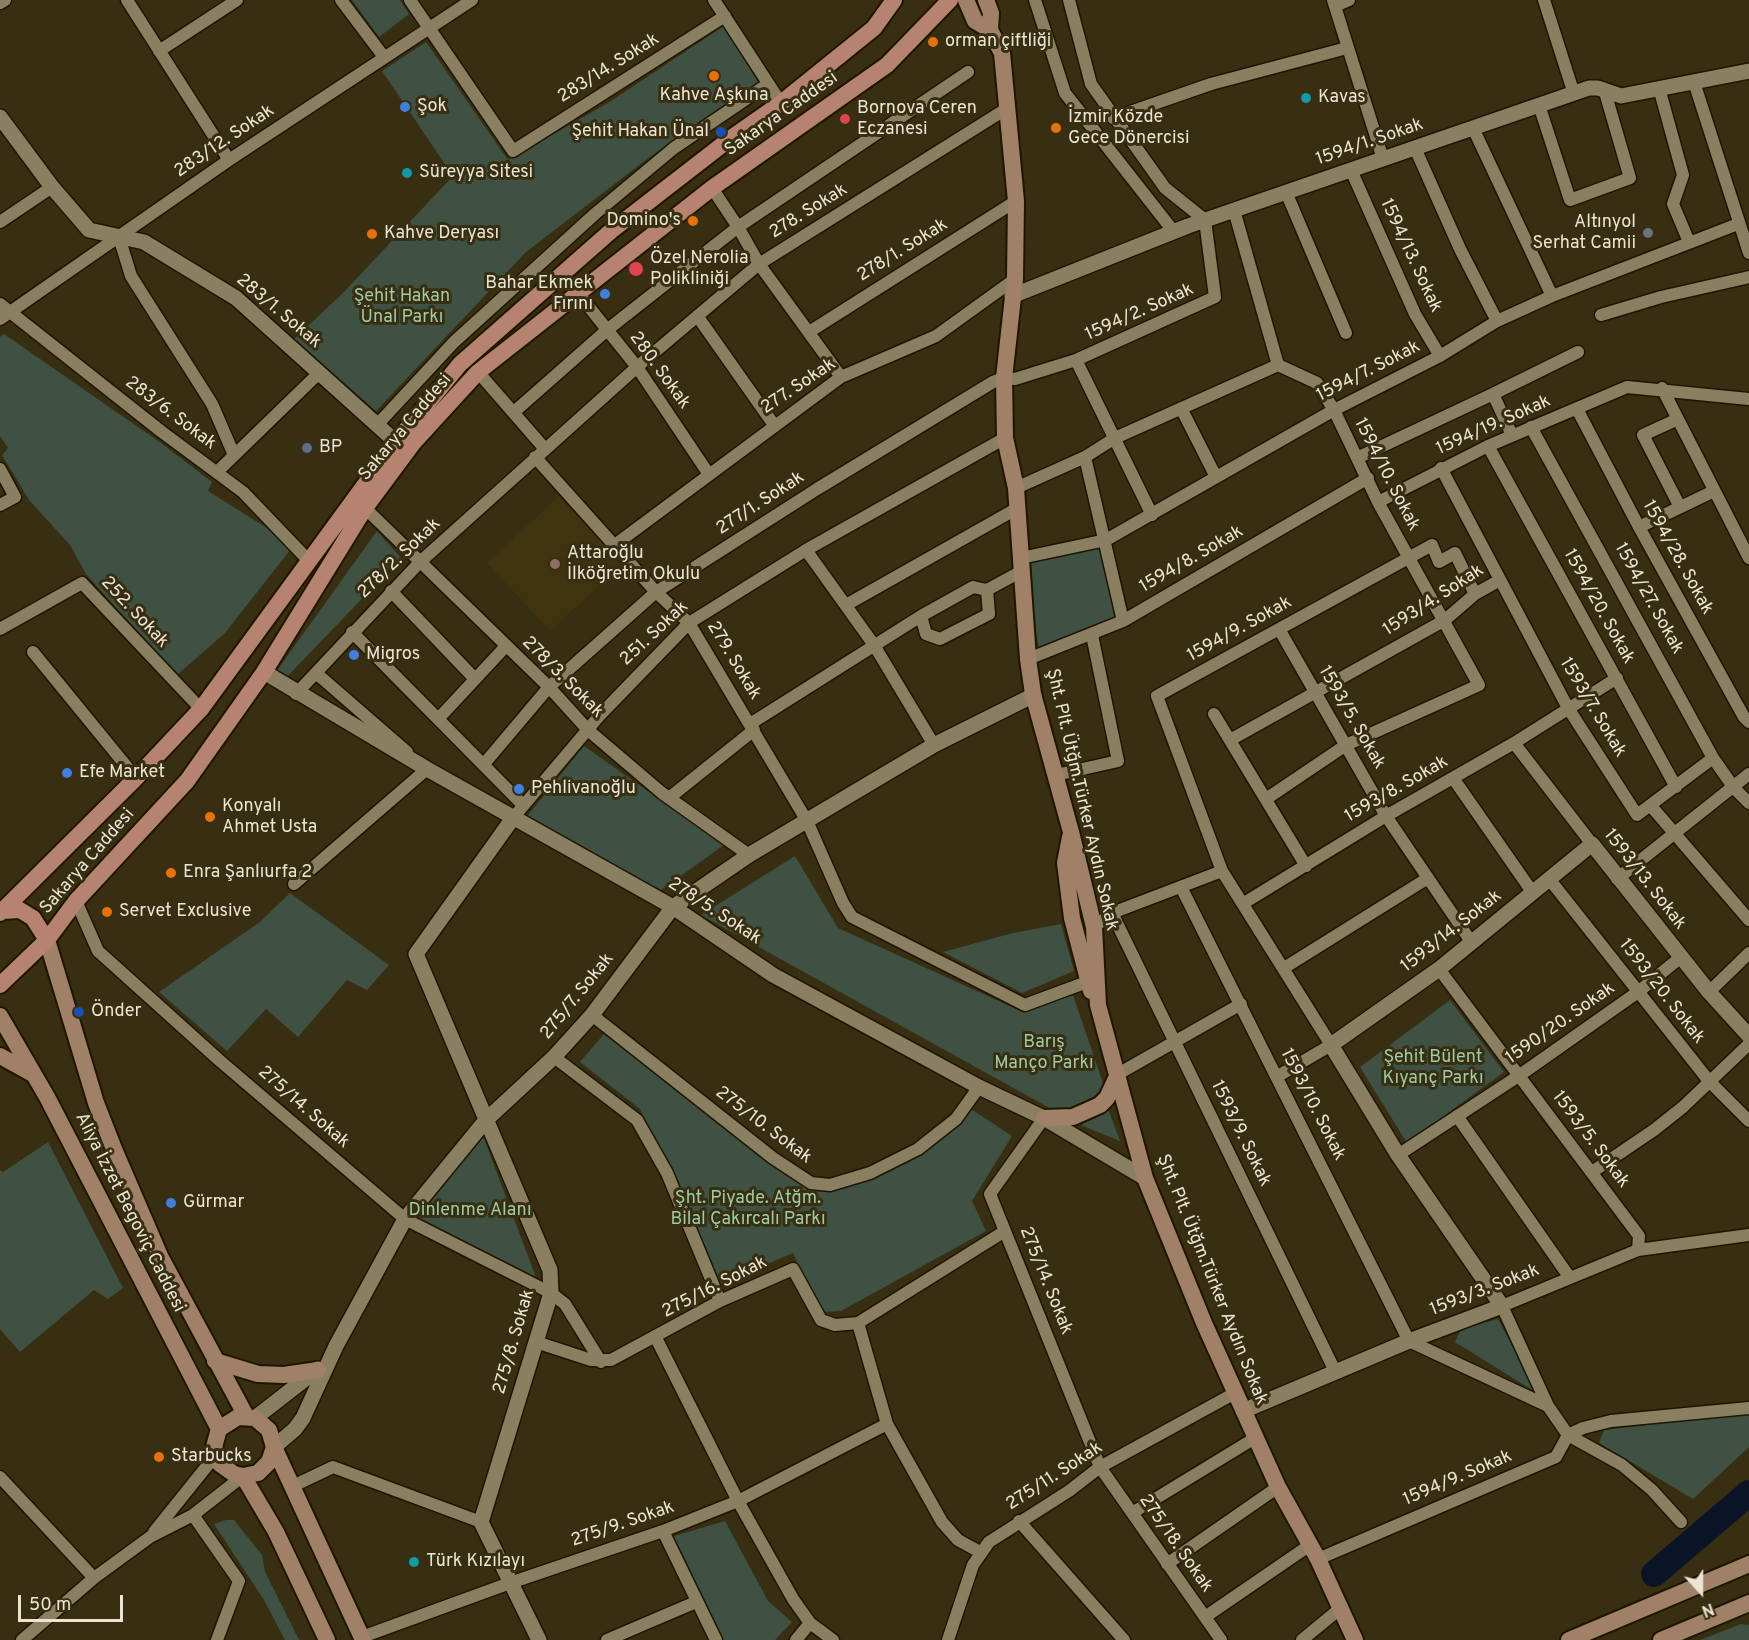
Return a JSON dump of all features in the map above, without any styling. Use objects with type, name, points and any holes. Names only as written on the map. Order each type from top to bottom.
[{"type":"main road","name":"Sakarya Caddesi","points":[[1,911],[136,778],[201,709],[396,441],[460,364],[611,231],[731,138],[782,103],[874,28],[894,0]]},
{"type":"main road","name":"Sakarya Caddesi","points":[[0,985],[46,940],[76,901],[187,781],[264,672],[365,508],[414,442],[478,372],[547,320],[577,292],[711,188],[887,65],[950,0]]},
{"type":"main road","name":"Şht. Plt. Ütğm.Türker Aydın Sokak","points":[[966,0],[975,21],[990,30]]},
{"type":"main road","name":"Şht. Plt. Ütğm.Türker Aydın Sokak","points":[[986,0],[991,13],[990,30],[1002,53],[1016,201],[1015,279],[1004,378],[1005,438],[1016,488],[1028,658],[1034,695],[1094,927],[1098,1005],[1145,1178],[1204,1323],[1255,1438],[1278,1487],[1342,1607],[1355,1640]]},
{"type":"main road","points":[[1071,832],[1065,863],[1072,918],[1087,982],[1098,1005]]},
{"type":"main road","points":[[1,911],[21,910],[33,918],[46,940]]},
{"type":"main road","name":"Aliya İzzet Begoviç Caddesi","points":[[46,940],[96,1103],[160,1256],[215,1361],[250,1417],[269,1430],[274,1447],[363,1638]]},
{"type":"main road","name":"Aliya İzzet Begoviç Caddesi","points":[[0,1016],[33,1074],[219,1430]]},
{"type":"main road","points":[[0,1056],[33,1074]]},
{"type":"main road","points":[[1044,1118],[1073,1117],[1100,1105],[1107,1098],[1118,1074]]},
{"type":"main road","points":[[215,1361],[258,1374],[284,1375],[323,1365]]},
{"type":"main road","points":[[250,1417],[231,1419],[219,1430],[215,1438],[215,1456],[226,1470],[243,1476],[258,1473],[269,1462],[274,1447]]},
{"type":"main road","points":[[243,1476],[276,1532],[327,1640]]},
{"type":"main road","points":[[1569,1640],[1749,1564]]},
{"type":"main road","points":[[1662,1640],[1749,1603]]},
{"type":"street","points":[[0,3],[5,0]]},
{"type":"street","points":[[127,0],[229,160]]},
{"type":"street","points":[[159,51],[237,0]]},
{"type":"street","points":[[341,0],[384,57]]},
{"type":"street","points":[[410,0],[429,29]]},
{"type":"street","name":"283/12. Sokak","points":[[5,315],[229,160],[472,0]]},
{"type":"street","points":[[714,0],[782,103]]},
{"type":"street","points":[[1035,0],[1065,93],[1174,232]]},
{"type":"street","points":[[1069,0],[1091,84],[1165,188],[1205,220]]},
{"type":"street","points":[[1349,0],[1334,3],[1383,159]]},
{"type":"street","points":[[1544,0],[1574,93]]},
{"type":"street","name":"283/14. Sokak","points":[[429,29],[513,151],[725,16]]},
{"type":"street","points":[[1113,118],[1211,84],[1347,48]]},
{"type":"street","name":"1594/1. Sokak","points":[[1012,296],[1205,220],[1574,93],[1598,88],[1621,96],[1749,71]]},
{"type":"street","points":[[514,412],[607,330],[738,227],[968,72]]},
{"type":"street","points":[[1694,82],[1749,253]]},
{"type":"street","points":[[377,425],[454,342],[596,213],[674,148],[768,84]]},
{"type":"street","points":[[1659,88],[1683,175],[1673,204],[1689,242]]},
{"type":"street","points":[[1539,105],[1570,200],[1630,178],[1605,92]]},
{"type":"street","name":"278. Sokak","points":[[535,457],[759,264],[1006,109]]},
{"type":"street","name":"283/1. Sokak","points":[[0,117],[52,187],[89,230],[144,242],[236,298],[396,441]]},
{"type":"street","points":[[1473,128],[1551,296]]},
{"type":"street","points":[[1415,148],[1460,249],[1497,321]]},
{"type":"street","name":"1594/13. Sokak","points":[[1351,170],[1415,314],[1440,356]]},
{"type":"street","points":[[0,222],[52,187]]},
{"type":"street","points":[[711,188],[738,227],[759,264],[841,377]]},
{"type":"street","points":[[1286,192],[1346,333]]},
{"type":"street","name":"278/1. Sokak","points":[[809,332],[1016,201]]},
{"type":"street","points":[[1016,488],[1084,457],[1115,438],[1278,365],[1234,210]]},
{"type":"street","name":"1594/2. Sokak","points":[[1004,378],[1015,379],[1076,360],[1215,297],[1205,220]]},
{"type":"street","name":"1594/7. Sokak","points":[[669,798],[752,727],[874,645],[973,587],[987,590],[1021,565],[1106,540],[1334,410],[1440,356],[1497,321],[1551,296],[1738,224]]},
{"type":"street","points":[[119,237],[131,276],[212,404],[234,455]]},
{"type":"street","points":[[1602,315],[1661,297],[1749,276]]},
{"type":"street","name":"277. Sokak","points":[[616,544],[841,377],[936,336],[1015,279]]},
{"type":"street","name":"280. Sokak","points":[[577,292],[637,367],[708,474]]},
{"type":"street","name":"283/6. Sokak","points":[[0,304],[5,315],[243,492],[310,562]]},
{"type":"street","points":[[698,317],[774,425]]},
{"type":"street","points":[[1357,458],[1578,352]]},
{"type":"street","points":[[1076,360],[1152,515]]},
{"type":"street","name":"1594/10. Sokak","points":[[1278,365],[1317,383],[1334,410],[1378,502],[1445,620],[1479,686],[1346,746]]},
{"type":"street","points":[[478,372],[545,449]]},
{"type":"street","points":[[217,472],[319,373]]},
{"type":"street","name":"277/1. Sokak","points":[[484,764],[549,687],[656,592],[818,489],[1004,378]]},
{"type":"street","name":"1594/19. Sokak","points":[[1378,502],[1488,446],[1627,387],[1662,388]]},
{"type":"street","points":[[1662,388],[1749,399]]},
{"type":"street","points":[[1662,388],[1749,558]]},
{"type":"street","points":[[1493,394],[1512,435]]},
{"type":"street","points":[[1181,408],[1216,477]]},
{"type":"street","name":"1594/28. Sokak","points":[[1577,409],[1639,527],[1744,717],[1749,722]]},
{"type":"street","points":[[1678,419],[1643,435],[1680,507]]},
{"type":"street","name":"1594/27. Sokak","points":[[1531,427],[1713,758],[1734,788]]},
{"type":"street","name":"251. Sokak","points":[[416,954],[523,805],[588,730],[689,623],[806,550],[1005,438]]},
{"type":"street","name":"1594/20. Sokak","points":[[1488,446],[1676,787]]},
{"type":"street","name":"279. Sokak","points":[[535,457],[616,544],[656,592],[689,623],[807,821],[843,903],[852,917],[1025,1005],[1087,982]]},
{"type":"street","name":"278/2. Sokak","points":[[296,693],[420,562],[535,457]]},
{"type":"street","points":[[1084,457],[1106,540],[1123,621]]},
{"type":"street","name":"1593/7. Sokak","points":[[1441,468],[1568,708],[1637,815],[1651,806]]},
{"type":"street","points":[[0,469],[15,497],[0,505]]},
{"type":"street","name":"1594/8. Sokak","points":[[1028,658],[1123,621],[1368,478]]},
{"type":"street","points":[[1639,527],[1714,491]]},
{"type":"street","name":"278/3. Sokak","points":[[365,508],[549,687],[588,730],[669,798],[749,855]]},
{"type":"street","points":[[846,605],[1017,509]]},
{"type":"street","name":"1594/9. Sokak","points":[[1222,871],[1157,696],[1432,545],[1439,562],[1455,553],[1475,594]]},
{"type":"street","points":[[806,550],[874,645],[934,745]]},
{"type":"street","name":"1593/4. Sokak","points":[[1230,740],[1445,620],[1475,594],[1500,580]]},
{"type":"street","name":"252. Sokak","points":[[0,629],[81,583],[201,709]]},
{"type":"street","points":[[921,616],[926,634],[940,639],[989,614],[987,590]]},
{"type":"street","points":[[391,591],[475,679]]},
{"type":"street","name":"1593/5. Sokak","points":[[1279,629],[1386,816],[1472,943]]},
{"type":"street","points":[[352,632],[523,805]]},
{"type":"street","points":[[1056,775],[1118,760],[1092,635]]},
{"type":"street","points":[[439,718],[506,646]]},
{"type":"street","points":[[33,652],[136,778]]},
{"type":"street","name":"278/5. Sokak","points":[[264,672],[427,769],[673,907],[773,975],[979,1087],[1044,1118],[1145,1178]]},
{"type":"street","points":[[294,884],[427,769],[316,673]]},
{"type":"street","name":"1593/8. Sokak","points":[[1244,903],[1386,816],[1514,743],[1617,678]]},
{"type":"street","name":"275/7. Sokak","points":[[274,1447],[303,1418],[323,1365],[405,1219],[486,1120],[554,1057],[592,1015],[673,907],[749,855],[934,745],[1034,695]]},
{"type":"street","points":[[1214,714],[1306,866]]},
{"type":"street","name":"1593/13. Sokak","points":[[1514,743],[1617,879],[1709,992],[1749,1036]]},
{"type":"street","points":[[1266,799],[1346,746]]},
{"type":"street","points":[[1713,758],[1651,806],[1749,920]]},
{"type":"street","points":[[1617,879],[1749,774]]},
{"type":"street","points":[[1453,778],[1533,893]]},
{"type":"street","points":[[1734,788],[1749,803]]},
{"type":"street","name":"1593/14. Sokak","points":[[1331,1045],[1439,969],[1592,844]]},
{"type":"street","points":[[1094,927],[1112,913],[1222,871],[1244,903],[1398,1155],[1502,1306],[1548,1406],[1568,1436],[1622,1466],[1652,1490],[1681,1522]]},
{"type":"street","points":[[1284,968],[1428,878]]},
{"type":"street","name":"1593/20. Sokak","points":[[1550,879],[1708,1080],[1749,1121]]},
{"type":"street","name":"1593/10. Sokak","points":[[1181,886],[1409,1341]]},
{"type":"street","name":"275/14. Sokak","points":[[76,901],[98,951],[405,1219],[550,1293],[565,1304],[601,1362]]},
{"type":"street","name":"1593/9. Sokak","points":[[1112,913],[1335,1371]]},
{"type":"street","points":[[1709,992],[1749,953]]},
{"type":"street","name":"275/8. Sokak","points":[[416,954],[550,1270],[550,1293],[481,1522]]},
{"type":"street","name":"1590/20. Sokak","points":[[1398,1155],[1520,1075],[1638,992],[1681,957]]},
{"type":"street","name":"1593/5. Sokak","points":[[1439,969],[1639,1236],[1638,1250]]},
{"type":"street","points":[[1118,1074],[1241,1004]]},
{"type":"street","name":"275/10. Sokak","points":[[592,1015],[773,1158],[811,1183],[830,1185],[860,1176],[918,1149],[956,1119],[979,1087]]},
{"type":"street","points":[[1592,1172],[1654,1130],[1683,1107],[1708,1080],[1749,1044]]},
{"type":"street","points":[[1278,1076],[1331,1045]]},
{"type":"street","points":[[554,1057],[637,1120],[667,1173],[720,1301]]},
{"type":"street","points":[[1457,1116],[1570,1278]]},
{"type":"street","name":"275/14. Sokak","points":[[1044,1118],[990,1194],[1100,1467]]},
{"type":"street","points":[[980,1552],[958,1540],[942,1522],[887,1424],[858,1323],[1005,1231]]},
{"type":"street","name":"1593/3. Sokak","points":[[1243,1411],[1335,1371],[1638,1250],[1749,1235]]},
{"type":"street","name":"275/16. Sokak","points":[[601,1362],[611,1360],[656,1338],[720,1301],[793,1269],[821,1320],[834,1325],[858,1323]]},
{"type":"street","points":[[656,1338],[738,1501],[793,1599],[810,1623],[833,1640]]},
{"type":"street","points":[[1409,1341],[1548,1406]]},
{"type":"street","points":[[536,1342],[601,1362]]},
{"type":"street","points":[[250,1417],[323,1365]]},
{"type":"street","name":"275/11. Sokak","points":[[948,1640],[980,1552],[988,1542],[1069,1491],[1100,1467],[1235,1393]]},
{"type":"street","points":[[1568,1436],[1583,1428],[1611,1421],[1749,1408]]},
{"type":"street","name":"275/9. Sokak","points":[[363,1638],[510,1582],[663,1532],[738,1501],[887,1424]]},
{"type":"street","name":"1594/9. Sokak","points":[[1205,1617],[1314,1552],[1556,1457],[1568,1436]]},
{"type":"street","points":[[1132,1513],[1255,1438]]},
{"type":"street","points":[[150,1537],[187,1494],[215,1456]]},
{"type":"street","points":[[293,1486],[333,1467],[481,1522],[539,1640]]},
{"type":"street","name":"275/18. Sokak","points":[[1100,1467],[1221,1640]]},
{"type":"street","points":[[22,1640],[94,1578],[150,1537],[193,1515],[243,1476]]},
{"type":"street","points":[[0,1477],[94,1578]]},
{"type":"street","points":[[1167,1564],[1278,1487]]},
{"type":"street","points":[[193,1515],[239,1581],[217,1640]]},
{"type":"street","points":[[1019,1521],[1121,1639]]},
{"type":"street","points":[[663,1532],[716,1640]]},
{"type":"street","points":[[607,1640],[696,1602]]},
{"type":"street","points":[[1302,1640],[1342,1607]]},
{"type":"street","points":[[796,1640],[810,1623]]},
{"type":"shaded area","name":"Attaroğlu İlköğretim Okulu","points":[[559,496],[623,564],[550,631],[487,563]]},
{"type":"green space","points":[[352,0],[400,0],[409,14],[379,37]]},
{"type":"green space","name":"Şehit Hakan Ünal Parkı","points":[[724,26],[760,85],[651,156],[526,252],[376,411],[294,339],[342,294],[453,176],[382,71],[426,42],[508,160],[608,103]]},
{"type":"green space","points":[[4,334],[161,443],[212,482],[208,491],[294,545],[225,633],[177,675],[86,574],[70,545],[29,500],[2,455],[8,448],[0,436],[0,337]]},
{"type":"green space","points":[[377,531],[401,558],[281,683],[273,676]]},
{"type":"green space","points":[[1103,547],[1119,619],[1039,650],[1025,561]]},
{"type":"green space","points":[[584,746],[724,845],[661,890],[524,820]]},
{"type":"green space","name":"Barış Manço Parkı","points":[[795,856],[838,928],[1023,1012],[1073,995],[1104,1086],[1089,1101],[1069,1111],[1055,1111],[701,915]]},
{"type":"green space","points":[[290,893],[389,965],[367,990],[347,980],[298,1037],[266,1009],[227,1051],[159,992],[260,922]]},
{"type":"green space","points":[[1061,924],[1074,971],[1022,993],[943,952],[1013,933]]},
{"type":"green space","name":"Şehit Bülent Kıyanç Parkı","points":[[1450,1000],[1504,1072],[1407,1143],[1360,1067]]},
{"type":"green space","name":"Şht. Piyade. Atğm. Bilal Çakırcalı Parkı","points":[[604,1034],[816,1188],[938,1140],[971,1109],[1012,1136],[972,1201],[986,1231],[841,1311],[820,1312],[793,1253],[718,1285],[640,1109],[580,1062]]},
{"type":"green space","points":[[1107,1106],[1120,1141],[1081,1125],[1097,1116]]},
{"type":"green space","name":"Dinlenme Alanı","points":[[482,1133],[541,1291],[410,1225]]},
{"type":"green space","points":[[48,1142],[123,1288],[108,1299],[94,1290],[20,1352],[0,1329],[0,1170],[3,1172]]},
{"type":"green space","points":[[1498,1319],[1537,1393],[1455,1342],[1461,1329]]},
{"type":"green space","points":[[1749,1413],[1749,1447],[1693,1499],[1599,1443],[1604,1430]]},
{"type":"green space","points":[[234,1520],[262,1555],[265,1572],[299,1640],[285,1640],[264,1600],[214,1524]]},
{"type":"green space","points":[[725,1521],[768,1601],[792,1622],[775,1640],[719,1640],[671,1537]]},
{"type":"green space","points":[[1741,1624],[1749,1625],[1749,1640],[1700,1640]]},
{"type":"waterway","points":[[1654,1574],[1749,1493]]},
{"type":"place","name":"orman çiftliği","points":[[933,42]]},
{"type":"place","name":"Kahve Aşkına","points":[[714,76]]},
{"type":"place","name":"Kavas","points":[[1306,98]]},
{"type":"place","name":"Şok","points":[[405,107]]},
{"type":"place","name":"Bornova Ceren Eczanesi","points":[[845,119]]},
{"type":"place","name":"İzmir Közde Gece Dönercisi","points":[[1056,128]]},
{"type":"place","name":"Şehit Hakan Ünal","points":[[721,132]]},
{"type":"place","name":"Süreyya Sitesi","points":[[407,173]]},
{"type":"place","name":"Domino's","points":[[693,221]]},
{"type":"place","name":"Altınyol Serhat Camii","points":[[1648,233]]},
{"type":"place","name":"Kahve Deryası","points":[[372,234]]},
{"type":"place","name":"Özel Nerolia Polikliniği","points":[[636,269]]},
{"type":"place","name":"Bahar Ekmek Fırını","points":[[605,294]]},
{"type":"place","name":"BP","points":[[307,448]]},
{"type":"place","name":"Attaroğlu İlköğretim Okulu","points":[[555,564]]},
{"type":"place","name":"Migros","points":[[354,655]]},
{"type":"place","name":"Efe Market","points":[[67,773]]},
{"type":"place","name":"Pehlivanoğlu","points":[[519,789]]},
{"type":"place","name":"Konyalı Ahmet Usta","points":[[210,817]]},
{"type":"place","name":"Enra Şanlıurfa 2","points":[[171,873]]},
{"type":"place","name":"Servet Exclusive","points":[[107,912]]},
{"type":"place","name":"Önder","points":[[79,1012]]},
{"type":"place","name":"Gürmar","points":[[171,1203]]},
{"type":"place","name":"Starbucks","points":[[159,1457]]},
{"type":"place","name":"Türk Kızılayı","points":[[414,1562]]}]
